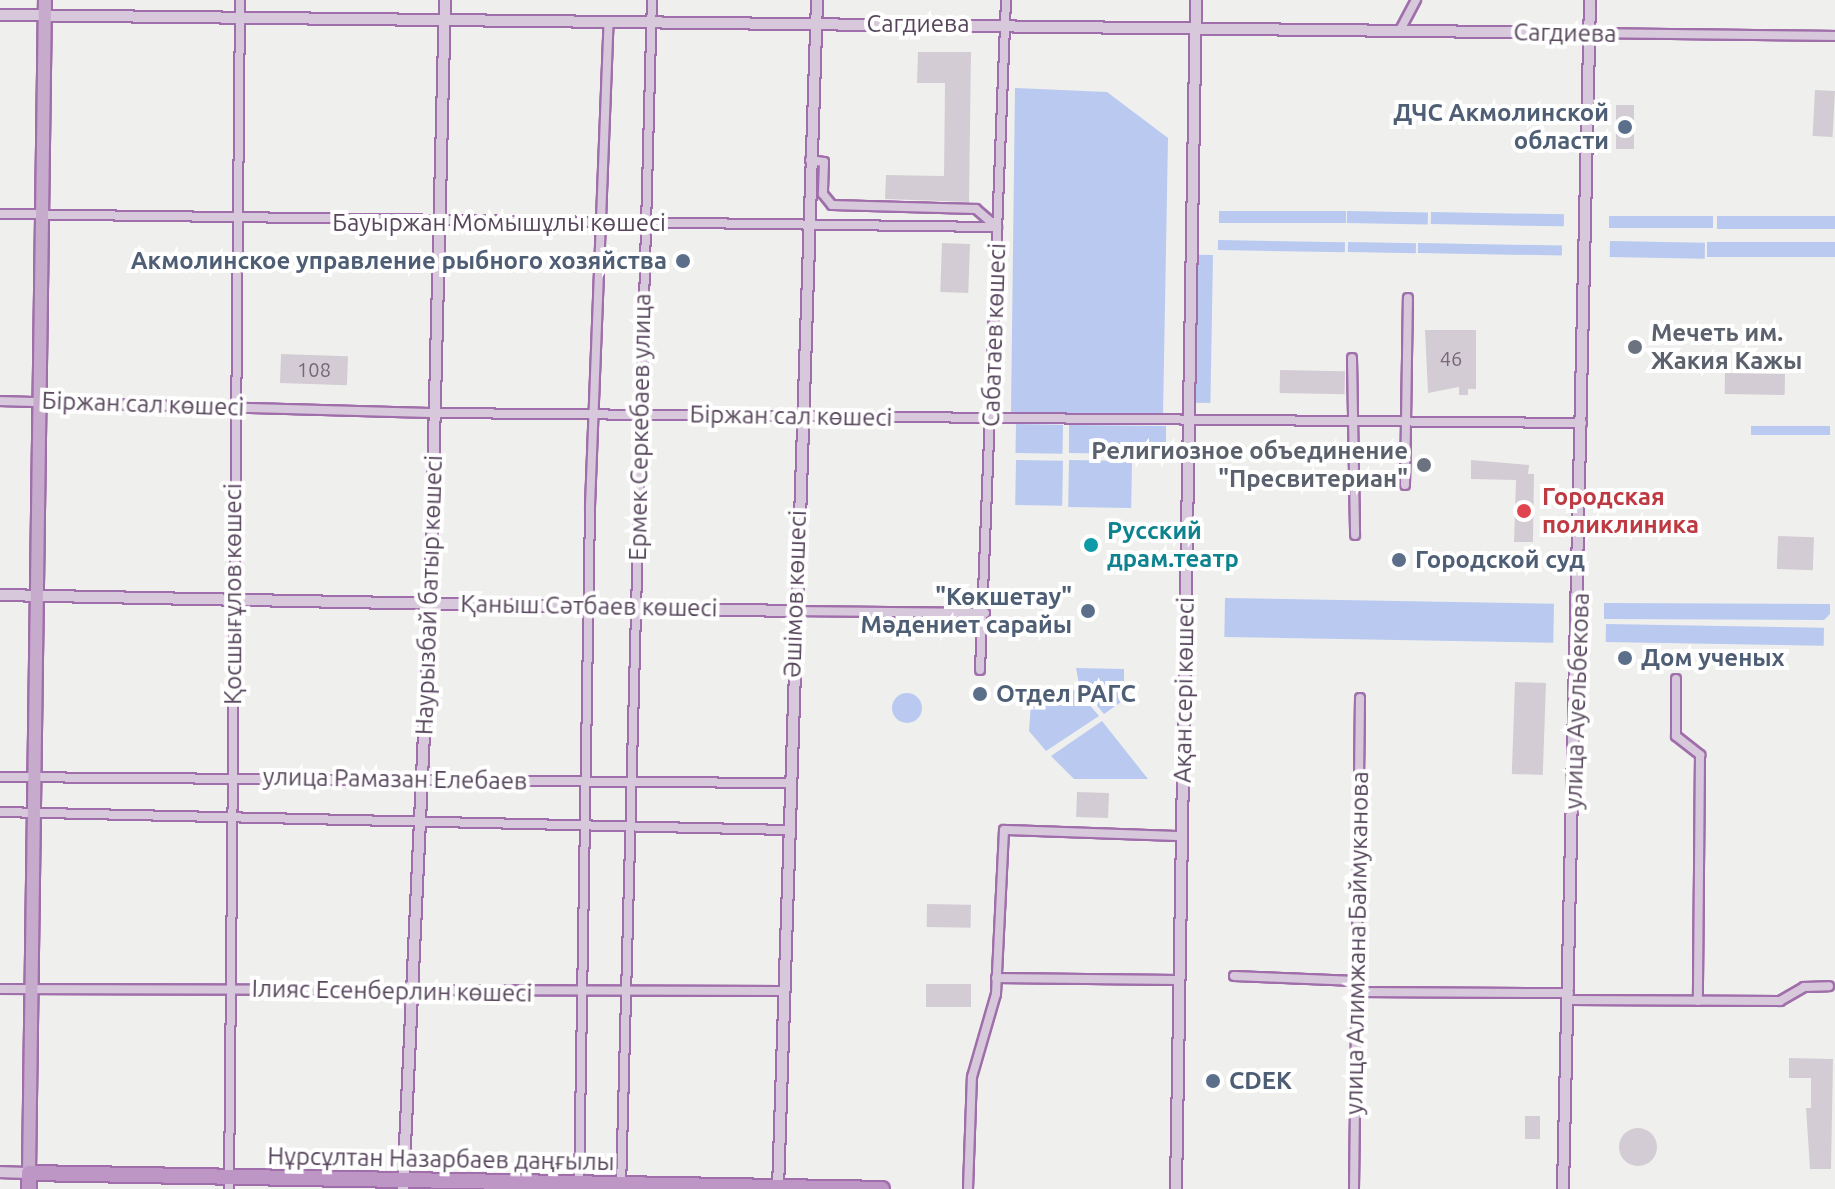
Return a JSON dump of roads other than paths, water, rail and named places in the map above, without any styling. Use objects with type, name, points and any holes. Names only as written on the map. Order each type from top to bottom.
[{"type":"highway","name":"Нұрсұлтан Назарбаев даңғылы","points":[[29,1173],[229,1183],[882,1189]]},
{"type":"highway","points":[[29,1173],[29,1189]]},
{"type":"main road","points":[[29,1173],[40,595],[45,0]]},
{"type":"street","name":"Қосшығұлов көшесі","points":[[229,1183],[234,219],[240,0]]},
{"type":"street","name":"Наурызбай батыр көшесі","points":[[403,1185],[430,603],[445,0]]},
{"type":"street","name":"Ермек Серкебаев улица","points":[[621,1186],[627,823],[652,0]]},
{"type":"street","name":"Әшімов көшесі","points":[[779,1188],[793,611],[817,0]]},
{"type":"street","name":"Сабатаев көшесі","points":[[980,670],[985,613],[1006,0]]},
{"type":"street","name":"Ақан сері көшесі","points":[[1176,1189],[1177,980],[1196,0]]},
{"type":"street","points":[[1400,30],[1416,0]]},
{"type":"street","name":"улица Ауельбекова","points":[[1563,1189],[1590,0]]},
{"type":"street","name":"Сагдиева","points":[[0,15],[1195,26],[1835,36]]},
{"type":"street","name":"Ермек Серкебаев улица","points":[[579,1186],[595,414],[609,21]]},
{"type":"street","points":[[810,160],[824,162],[823,194],[832,205],[976,209],[997,227]]},
{"type":"street","name":"Бауыржан Момышұлы көшесі","points":[[0,214],[441,225],[997,227]]},
{"type":"street","points":[[1405,485],[1408,298]]},
{"type":"street","points":[[1352,358],[1357,422],[1355,535]]},
{"type":"street","name":"Біржан сал көшесі","points":[[0,401],[435,413],[1189,422],[1582,423]]},
{"type":"street","name":"Қаныш Сәтбаев көшесі","points":[[0,595],[985,613]]},
{"type":"street","points":[[1676,679],[1676,736],[1700,755],[1698,1001]]},
{"type":"street","name":"улица Алимжана Баймуканова","points":[[1354,1189],[1360,698]]},
{"type":"street","name":"улица Рамазан Елебаев","points":[[0,777],[422,778],[628,785],[789,783]]},
{"type":"street","name":"улица Рамазан Елебаев","points":[[0,812],[420,818],[788,830]]},
{"type":"street","points":[[968,1189],[972,1077],[996,978],[1004,830],[1180,836]]},
{"type":"street","points":[[1234,976],[1356,981]]},
{"type":"street","points":[[996,978],[1177,980]]},
{"type":"street","points":[[1356,992],[1780,1001],[1804,987],[1829,986]]},
{"type":"street","name":"Ілияс Есенберлин көшесі","points":[[0,989],[412,993],[784,991]]},
{"type":"street","name":"Нұрсұлтан Назарбаев даңғылы","points":[[0,1172],[29,1173]]},
{"type":"place","name":"ДЧС Акмолинской области","points":[[1625,127]]},
{"type":"place","name":"Акмолинское управление рыбного хозяйства","points":[[683,261]]},
{"type":"place","name":"Мечеть им. Жакия Кажы","points":[[1635,347]]},
{"type":"place","name":"Религиозное объединение \"Пресвитериан\"","points":[[1424,465]]},
{"type":"place","name":"Городская поликлиника","points":[[1524,511]]},
{"type":"place","name":"Русский драм.театр","points":[[1091,545]]},
{"type":"place","name":"Городской суд","points":[[1399,560]]},
{"type":"place","name":"\"Көкшетау\" Мәдениет сарайы","points":[[1088,611]]},
{"type":"place","name":"Дом ученых","points":[[1625,658]]},
{"type":"place","name":"Отдел РАГС","points":[[980,694]]},
{"type":"place","name":"CDEK","points":[[1213,1081]]}]
